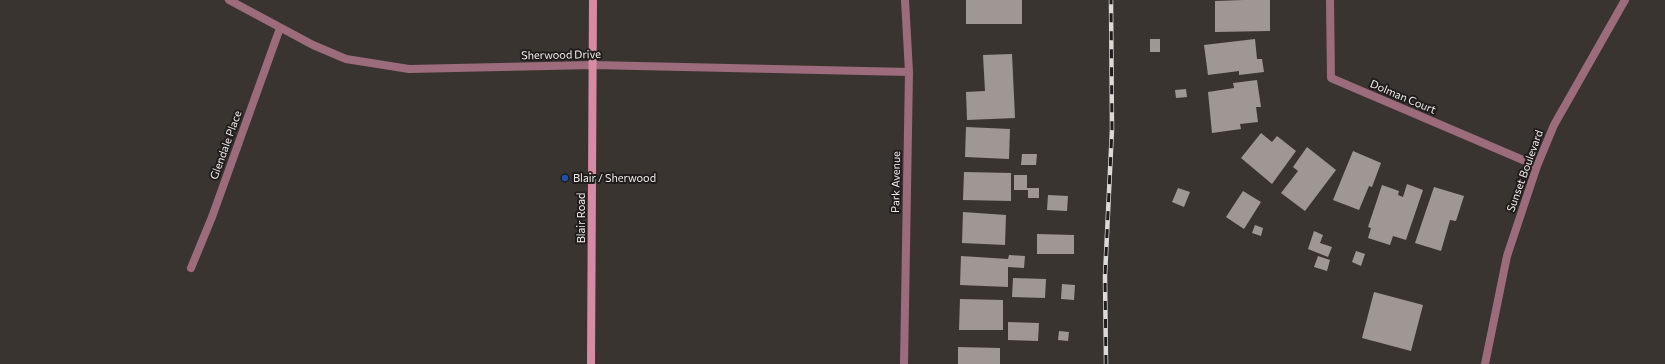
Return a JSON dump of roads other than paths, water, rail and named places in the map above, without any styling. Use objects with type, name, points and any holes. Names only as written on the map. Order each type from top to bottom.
[{"type":"street","name":"Sherwood Drive","points":[[229,0],[313,45],[346,59],[409,69],[593,65],[909,72]]},
{"type":"street","name":"Blair Road","points":[[591,364],[593,0]]},
{"type":"street","name":"Park Avenue","points":[[904,364],[909,72],[905,0]]},
{"type":"street","name":"Dolman Court","points":[[1330,0],[1331,78],[1537,166]]},
{"type":"street","name":"Sunset Boulevard","points":[[1485,364],[1507,256],[1537,166],[1554,125],[1625,0]]},
{"type":"street","name":"Glendale Place","points":[[191,268],[212,217],[280,28]]},
{"type":"railway","points":[[1106,364],[1105,276],[1112,129],[1111,0]]},
{"type":"place","name":"Blair / Sherwood","points":[[565,178]]}]
